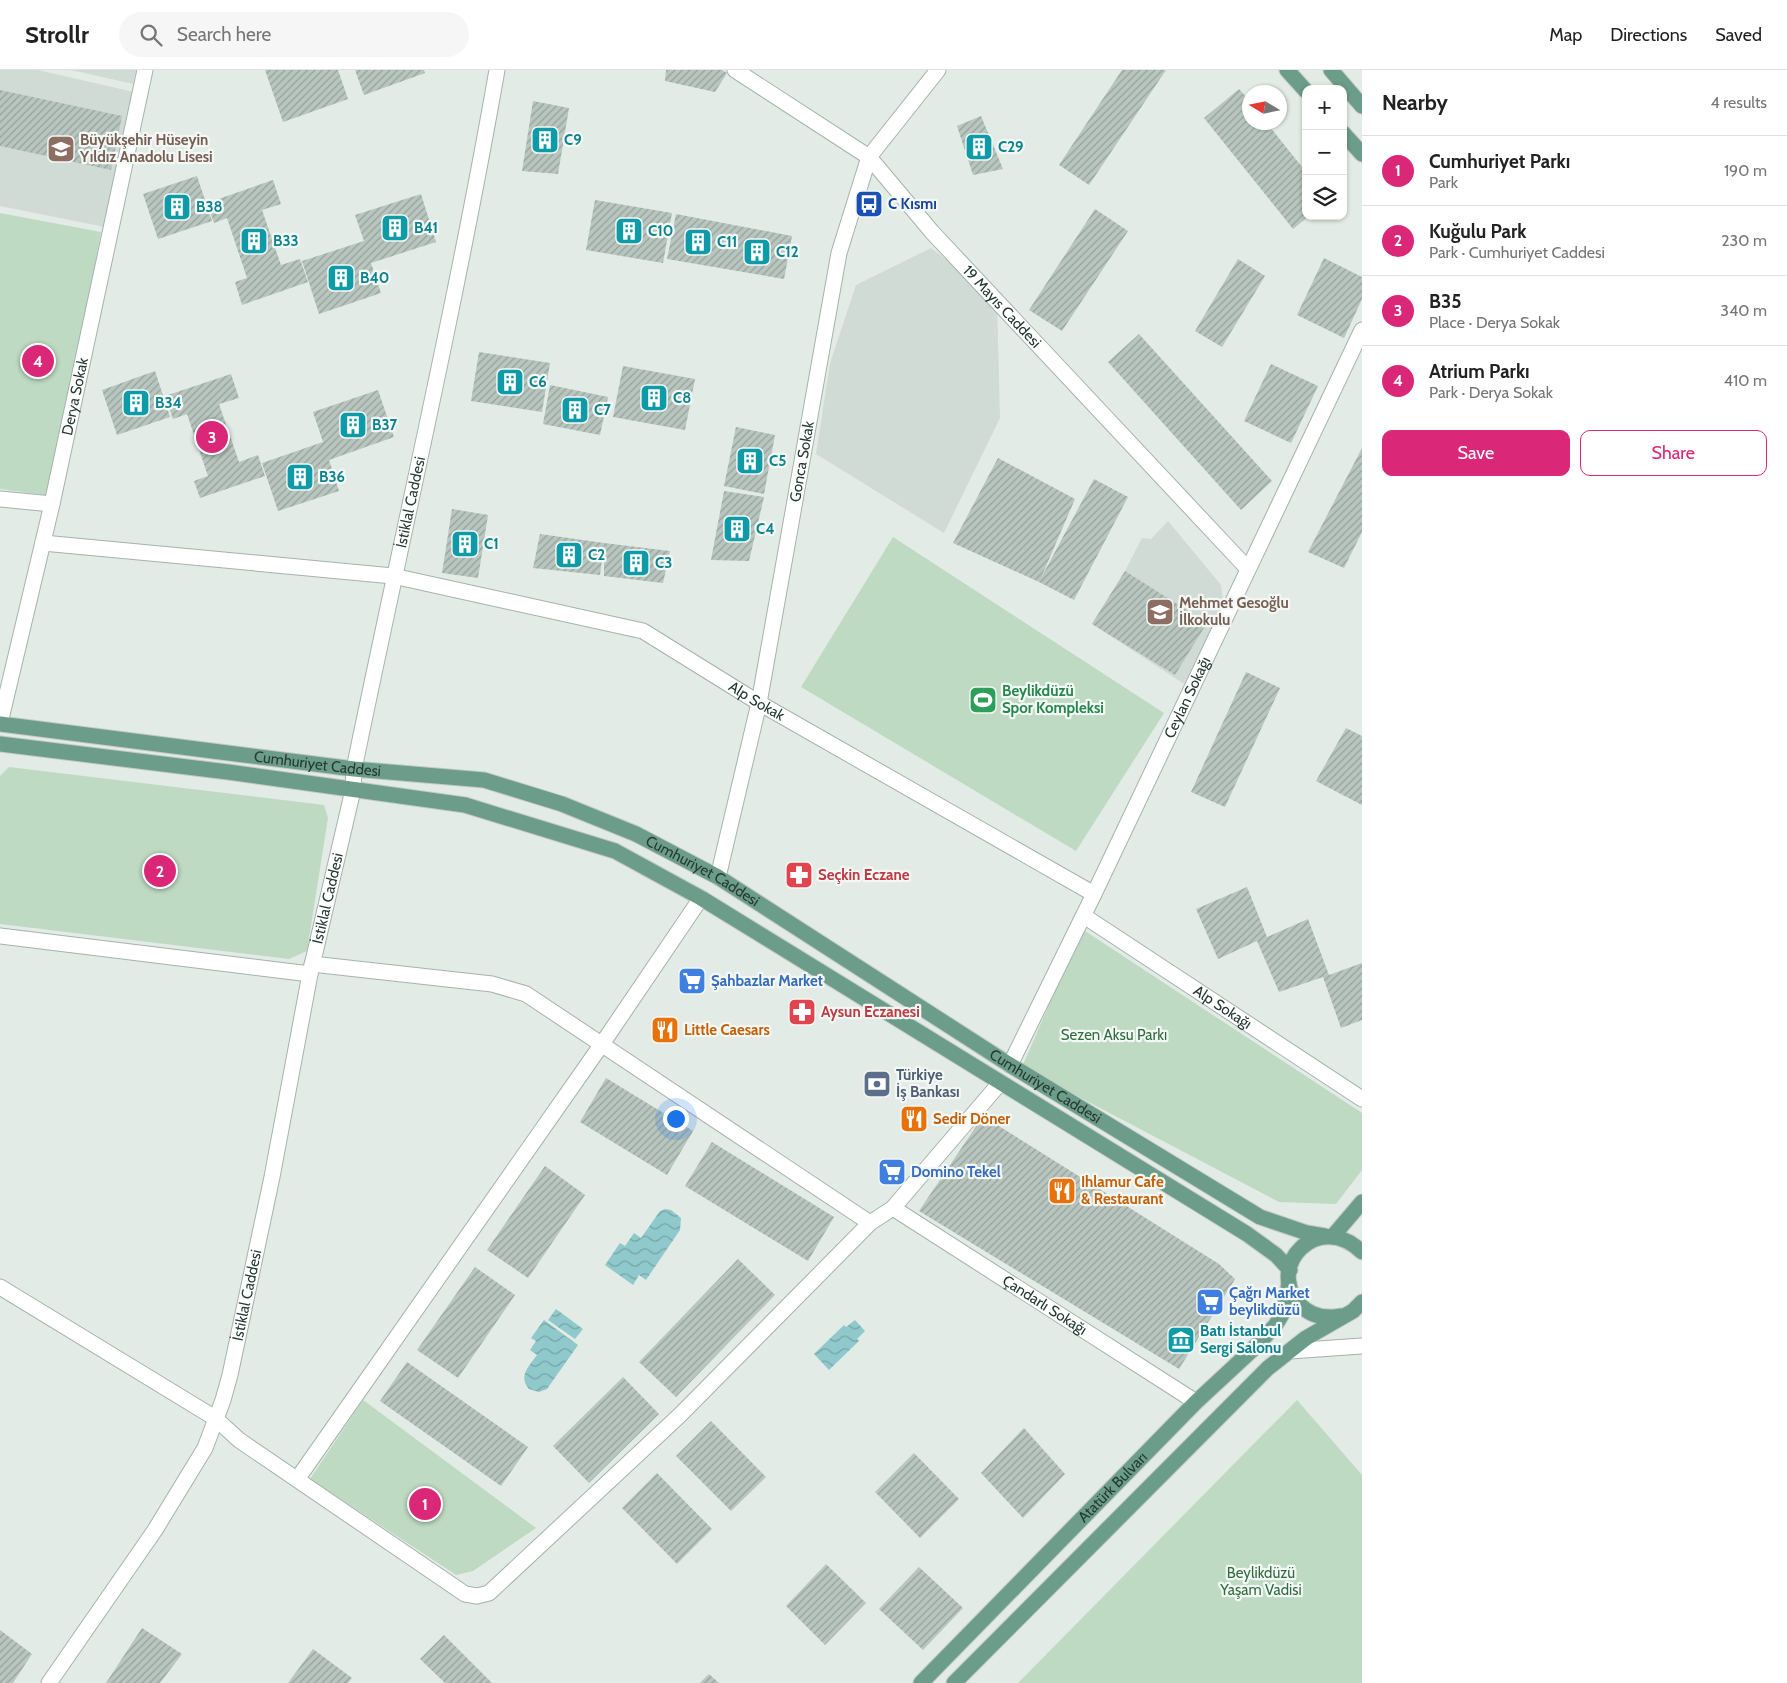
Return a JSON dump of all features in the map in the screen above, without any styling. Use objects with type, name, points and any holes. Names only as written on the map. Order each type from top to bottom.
[{"type":"main road","points":[[1287,70],[1302,87]]},
{"type":"main road","points":[[1331,70],[1362,106]]},
{"type":"main road","points":[[1347,137],[1362,154]]},
{"type":"main road","name":"Cumhuriyet Caddesi","points":[[0,723],[354,769],[484,780],[562,804],[636,834],[718,877],[1010,1065],[1260,1217],[1307,1233],[1329,1236],[1353,1243],[1362,1252]]},
{"type":"main road","name":"Cumhuriyet Caddesi","points":[[0,744],[464,804],[615,851],[702,898],[1247,1234],[1276,1256],[1289,1277],[1299,1304],[1311,1313],[1331,1318],[1344,1316]]},
{"type":"main road","points":[[702,898],[718,877]]},
{"type":"main road","points":[[1000,1083],[1010,1065]]},
{"type":"main road","points":[[1329,1236],[1362,1202]]},
{"type":"main road","name":"Atatürk Bulvarı","points":[[921,1683],[1196,1402],[1275,1326],[1284,1311],[1289,1277],[1297,1253],[1306,1244],[1329,1236]]},
{"type":"main road","points":[[954,1683],[1241,1394],[1290,1351],[1353,1311],[1362,1302]]},
{"type":"street","name":"Derya Sokak","points":[[0,723],[52,504],[145,70]]},
{"type":"street","name":"İstiklal Caddesi","points":[[49,1683],[160,1522],[205,1448],[230,1375],[272,1177],[311,969],[353,790],[354,769],[393,576],[466,242],[497,70]]},
{"type":"street","name":"19 Mayıs Caddesi","points":[[735,70],[869,157],[932,232],[1248,569]]},
{"type":"street","name":"Gonca Sokak","points":[[718,877],[759,703],[839,253],[869,157],[938,70]]},
{"type":"street","name":"Ceylan Sokağı","points":[[1010,1065],[1084,916],[1362,330]]},
{"type":"street","points":[[0,499],[52,504]]},
{"type":"street","name":"Alp Sokak","points":[[43,543],[393,576],[643,631],[759,703],[1094,894]]},
{"type":"street","points":[[298,1478],[702,898]]},
{"type":"street","name":"Alp Sokağı","points":[[1084,916],[1362,1099]]},
{"type":"street","points":[[0,936],[311,969],[492,984],[526,994],[870,1223]]},
{"type":"street","points":[[0,1287],[215,1418],[239,1440],[298,1478],[465,1594],[477,1596],[489,1593],[680,1414],[870,1223],[893,1208],[1000,1083]]},
{"type":"street","name":"Çandarlı Sokağı","points":[[893,1208],[1196,1402]]},
{"type":"street","points":[[1290,1351],[1357,1346],[1362,1332]]},
{"type":"shaded area","name":"Büyükşehir Hüseyin Yıldız Anadolu Lisesi","points":[[0,70],[38,70],[134,92],[105,227],[0,206]]},
{"type":"shaded area","points":[[71,70],[136,70],[133,84]]},
{"type":"shaded area","points":[[931,248],[997,300],[1000,418],[944,533],[816,454],[830,363],[856,285]]},
{"type":"shaded area","name":"Mehmet Gesoğlu İlkokulu","points":[[1168,521],[1221,585],[1223,600],[1215,628],[1184,684],[1092,624],[1125,571],[1142,538],[1151,539]]},
{"type":"green space","points":[[0,213],[101,232],[52,496],[0,489]]},
{"type":"green space","name":"Beylikdüzü Spor Kompleksi","points":[[893,537],[1164,713],[1076,851],[801,687]]},
{"type":"green space","points":[[9,767],[324,805],[328,818],[307,951],[289,959],[0,924],[0,776]]},
{"type":"green space","name":"Sezen Aksu Parkı","points":[[1082,929],[1362,1113],[1362,1170],[1336,1204],[1279,1202],[1022,1067]]},
{"type":"green space","points":[[363,1400],[536,1528],[473,1571],[456,1575],[310,1479]]},
{"type":"green space","name":"Beylikdüzü Yaşam Vadisi","points":[[1297,1400],[1362,1475],[1362,1683],[1018,1683]]},
{"type":"water","points":[[665,1209],[671,1210],[681,1218],[680,1230],[646,1280],[639,1275],[633,1285],[605,1265],[620,1243],[625,1246],[634,1233],[641,1238],[660,1211]]},
{"type":"water","points":[[556,1309],[583,1329],[575,1339],[548,1320]]},
{"type":"water","points":[[544,1320],[578,1345],[547,1389],[539,1392],[529,1389],[524,1380],[528,1367],[537,1355],[530,1350],[536,1341],[531,1338]]},
{"type":"water","points":[[855,1320],[865,1331],[857,1339],[859,1341],[829,1370],[814,1354],[844,1325],[846,1327]]},
{"type":"building","points":[[265,70],[338,70],[348,99],[283,122]]},
{"type":"building","points":[[355,70],[424,70],[425,73],[364,95]]},
{"type":"building","points":[[666,70],[722,70],[727,73],[715,92],[665,81]]},
{"type":"building","points":[[1122,70],[1166,70],[1089,185],[1059,165]]},
{"type":"building","points":[[1239,89],[1242,92],[1242,130],[1272,130],[1302,167],[1302,220],[1304,220],[1293,229],[1204,118]]},
{"type":"building","points":[[0,90],[122,116],[111,170],[0,146]]},
{"type":"building","name":"C9","points":[[533,101],[569,108],[558,174],[522,171]]},
{"type":"building","name":"C29","points":[[981,116],[1003,169],[973,175],[957,126]]},
{"type":"building","name":"B38","points":[[197,176],[212,221],[158,239],[143,194]]},
{"type":"building","name":"B33","points":[[273,180],[281,204],[262,210],[281,265],[300,259],[308,282],[242,305],[235,282],[247,278],[227,218],[214,223],[207,203]]},
{"type":"building","points":[[421,194],[436,242],[371,263],[381,293],[319,314],[302,261],[364,241],[355,215]]},
{"type":"building","name":"C10","points":[[595,200],[672,213],[663,263],[586,250]]},
{"type":"building","points":[[1095,209],[1128,231],[1062,331],[1029,310]]},
{"type":"building","points":[[676,214],[792,236],[784,279],[667,259]]},
{"type":"building","points":[[1324,258],[1362,277],[1362,299],[1344,338],[1297,315]]},
{"type":"building","points":[[1238,259],[1265,276],[1222,347],[1195,331]]},
{"type":"building","points":[[1139,334],[1272,481],[1241,510],[1108,362]]},
{"type":"building","name":"C6","points":[[479,352],[550,363],[542,412],[471,401]]},
{"type":"building","points":[[1271,364],[1318,386],[1291,443],[1244,421]]},
{"type":"building","name":"C8","points":[[623,366],[695,379],[685,430],[613,417]]},
{"type":"building","name":"B34","points":[[155,371],[170,417],[117,435],[102,390]]},
{"type":"building","points":[[231,374],[239,398],[219,404],[239,462],[258,455],[265,476],[200,498],[194,481],[208,476],[187,414],[173,419],[165,396]]},
{"type":"building","name":"C7","points":[[550,385],[608,397],[600,435],[543,424]]},
{"type":"building","points":[[378,390],[394,437],[329,460],[339,491],[278,511],[262,463],[323,442],[313,412]]},
{"type":"building","name":"C5","points":[[736,427],[775,435],[764,494],[724,486]]},
{"type":"building","points":[[1362,448],[1362,532],[1344,568],[1308,552]]},
{"type":"building","points":[[998,458],[1075,499],[1041,578],[1094,479],[1128,497],[1074,600],[953,543]]},
{"type":"building","name":"C4","points":[[724,491],[764,497],[749,561],[711,560]]},
{"type":"building","name":"C1","points":[[452,509],[488,515],[478,578],[442,573]]},
{"type":"building","name":"C2","points":[[540,534],[604,543],[600,575],[533,568]]},
{"type":"building","name":"C3","points":[[604,543],[670,551],[663,583],[604,576]]},
{"type":"building","points":[[1125,571],[1207,623],[1175,675],[1092,624]]},
{"type":"building","points":[[1246,672],[1280,688],[1225,807],[1191,792]]},
{"type":"building","points":[[1346,728],[1362,736],[1362,805],[1316,781]]},
{"type":"building","points":[[1247,887],[1267,937],[1308,919],[1329,975],[1362,963],[1362,1020],[1341,1028],[1323,977],[1279,992],[1257,941],[1218,959],[1196,909]]},
{"type":"building","points":[[606,1078],[693,1131],[667,1175],[580,1122]]},
{"type":"building","points":[[983,1116],[1219,1264],[1235,1279],[1179,1369],[919,1211]]},
{"type":"building","points":[[712,1142],[834,1217],[808,1261],[685,1186]]},
{"type":"building","points":[[545,1166],[585,1195],[528,1278],[487,1250]]},
{"type":"building","points":[[738,1259],[775,1295],[676,1397],[639,1362]]},
{"type":"building","points":[[475,1267],[515,1295],[458,1378],[417,1350]]},
{"type":"building","points":[[407,1362],[528,1447],[501,1486],[380,1401]]},
{"type":"building","points":[[623,1377],[659,1414],[589,1483],[553,1446]]},
{"type":"building","points":[[711,1421],[766,1477],[731,1511],[676,1456]]},
{"type":"building","points":[[1024,1428],[1065,1474],[1023,1518],[981,1473]]},
{"type":"building","points":[[914,1453],[959,1499],[920,1538],[875,1492]]},
{"type":"building","points":[[657,1473],[712,1529],[677,1564],[622,1508]]},
{"type":"building","points":[[826,1564],[866,1603],[825,1645],[786,1606]]},
{"type":"building","points":[[919,1567],[963,1608],[923,1650],[879,1609]]},
{"type":"building","points":[[142,1628],[182,1654],[160,1683],[106,1683]]},
{"type":"building","points":[[0,1630],[32,1654],[13,1683],[0,1683]]},
{"type":"building","points":[[444,1635],[492,1683],[445,1683],[420,1659]]},
{"type":"building","points":[[313,1649],[352,1678],[348,1683],[288,1683]]},
{"type":"building","points":[[709,1674],[719,1683],[700,1683]]},
{"type":"place","name":"C9","points":[[545,140]]},
{"type":"place","name":"C29","points":[[979,147]]},
{"type":"place","name":"Büyükşehir Hüseyin Yıldız Anadolu Lisesi","points":[[61,149]]},
{"type":"place","name":"C Kısmı","points":[[869,204]]},
{"type":"place","name":"B38","points":[[177,207]]},
{"type":"place","name":"B41","points":[[395,228]]},
{"type":"place","name":"C10","points":[[629,231]]},
{"type":"place","name":"B33","points":[[254,241]]},
{"type":"place","name":"C11","points":[[698,242]]},
{"type":"place","name":"C12","points":[[757,252]]},
{"type":"place","name":"B40","points":[[341,278]]},
{"type":"place","name":"Atrium Parkı","points":[[38,361]]},
{"type":"place","name":"C6","points":[[510,382]]},
{"type":"place","name":"C8","points":[[654,398]]},
{"type":"place","name":"B34","points":[[136,403]]},
{"type":"place","name":"C7","points":[[575,410]]},
{"type":"place","name":"B37","points":[[353,425]]},
{"type":"place","name":"B35","points":[[212,437]]},
{"type":"place","name":"C5","points":[[750,461]]},
{"type":"place","name":"B36","points":[[300,477]]},
{"type":"place","name":"C4","points":[[737,529]]},
{"type":"place","name":"C1","points":[[465,544]]},
{"type":"place","name":"C2","points":[[569,555]]},
{"type":"place","name":"C3","points":[[636,563]]},
{"type":"place","name":"Mehmet Gesoğlu İlkokulu","points":[[1160,612]]},
{"type":"place","name":"Beylikdüzü Spor Kompleksi","points":[[983,700]]},
{"type":"place","name":"Kuğulu Park","points":[[160,871]]},
{"type":"place","name":"Seçkin Eczane","points":[[799,875]]},
{"type":"place","name":"Şahbazlar Market","points":[[692,981]]},
{"type":"place","name":"Aysun Eczanesi","points":[[802,1012]]},
{"type":"place","name":"Little Caesars","points":[[665,1030]]},
{"type":"place","name":"Türkiye İş Bankası","points":[[877,1084]]},
{"type":"place","name":"Sedir Döner","points":[[914,1119]]},
{"type":"place","name":"Domino Tekel","points":[[892,1172]]},
{"type":"place","name":"Ihlamur Cafe & Restaurant","points":[[1062,1191]]},
{"type":"place","name":"Çağrı Market beylikdüzü","points":[[1210,1302]]},
{"type":"place","name":"Batı İstanbul Sergi Salonu","points":[[1181,1340]]},
{"type":"place","name":"Cumhuriyet Parkı","points":[[425,1504]]}]
